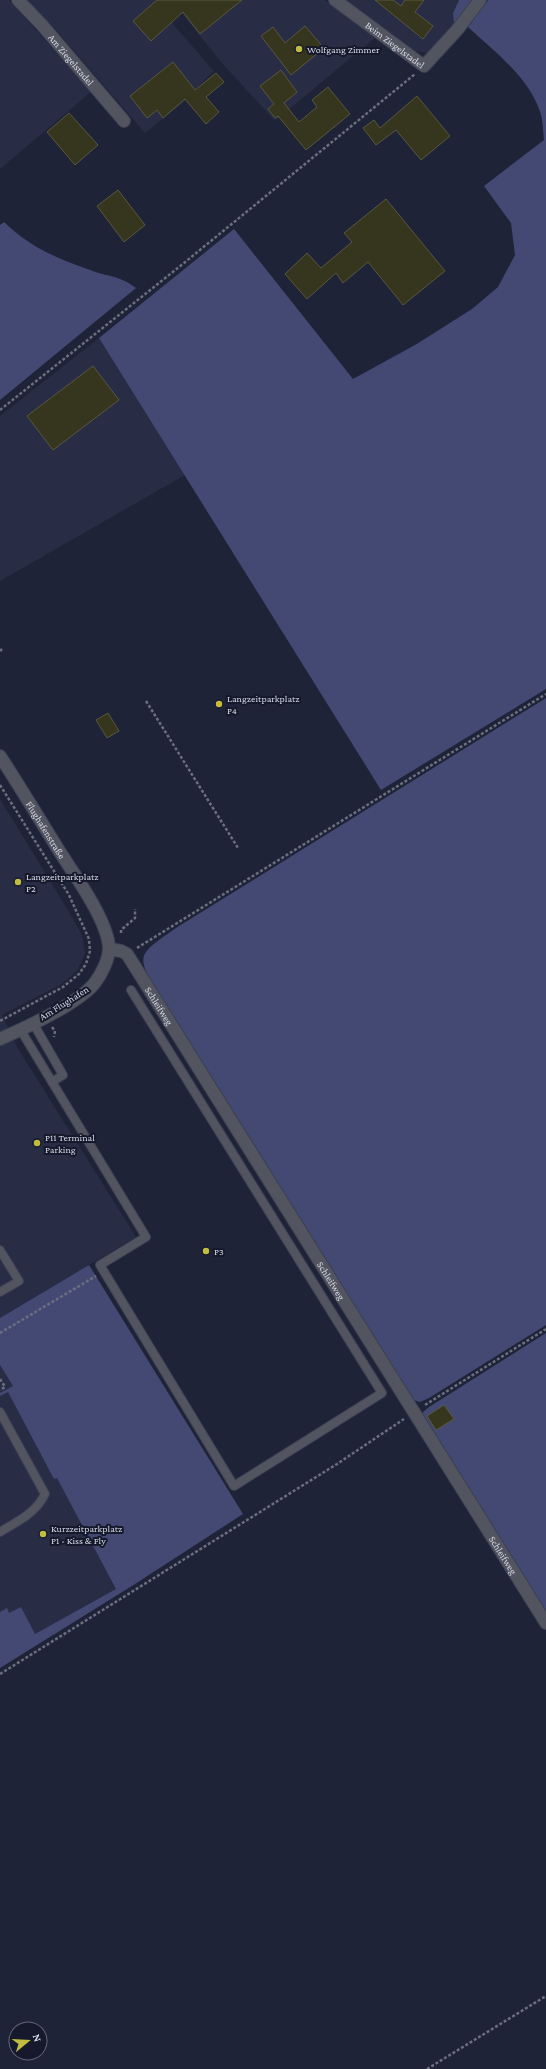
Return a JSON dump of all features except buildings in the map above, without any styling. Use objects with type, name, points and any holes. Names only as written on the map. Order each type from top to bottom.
[{"type":"street","name":"Am Ziegelstadel","points":[[18,0],[42,25],[124,121]]},
{"type":"street","name":"Beim Ziegelstadel","points":[[335,0],[424,66],[457,30],[480,0]]},
{"type":"street","name":"Flughafenstraße","points":[[0,756],[84,889],[105,930],[109,949]]},
{"type":"street","points":[[109,949],[121,950],[127,954]]},
{"type":"street","name":"Am Flughafen","points":[[0,1039],[33,1023],[85,992],[94,984],[102,971],[109,949]]},
{"type":"street","name":"Schleifweg","points":[[127,954],[546,1623]]},
{"type":"lane","points":[[20,1029],[146,1237],[100,1265],[234,1486],[382,1393],[131,990]]},
{"type":"lane","points":[[33,1023],[63,1075],[52,1082]]},
{"type":"lane","points":[[0,1250],[19,1281],[0,1292]]},
{"type":"lane","points":[[0,1412],[45,1494],[39,1506],[26,1517],[0,1532]]},
{"type":"path","points":[[0,410],[184,263],[424,66]]},
{"type":"path","points":[[127,954],[546,694]]},
{"type":"path","points":[[146,701],[238,848]]},
{"type":"path","points":[[0,785],[69,894],[89,939],[90,951],[86,964],[79,974],[63,987],[0,1021]]},
{"type":"path","points":[[121,937],[121,930],[135,918],[135,909]]},
{"type":"path","points":[[50,1023],[55,1031],[55,1039]]},
{"type":"path","points":[[0,1333],[104,1272]]},
{"type":"path","points":[[0,1674],[337,1464],[413,1412],[546,1329]]},
{"type":"path","points":[[0,1379],[5,1387],[0,1390]]},
{"type":"path","points":[[427,2069],[546,1996]]},
{"type":"shaded area","points":[[0,0],[9,0],[91,92],[0,169]]},
{"type":"shaded area","points":[[27,0],[165,0],[158,7],[214,71],[197,87],[195,93],[145,133],[56,30]]},
{"type":"shaded area","name":"Wolfgang Zimmer","points":[[171,0],[325,0],[376,37],[275,121],[221,62]]},
{"type":"shaded area","points":[[345,0],[459,0],[453,13],[454,24],[433,50],[426,53],[408,49]]},
{"type":"shaded area","points":[[459,0],[472,0],[454,24],[453,13]]},
{"type":"shaded area","points":[[488,0],[546,0],[546,689],[381,790],[99,338],[234,229],[353,379],[415,345],[472,309],[498,287],[515,255],[511,223],[484,186],[544,140],[543,124],[534,97],[508,64],[468,27]]},
{"type":"shaded area","points":[[4,222],[13,231],[44,251],[78,266],[119,278],[136,288],[0,400],[0,225]]},
{"type":"shaded area","points":[[99,338],[185,475],[0,581],[0,416]]},
{"type":"shaded area","points":[[546,698],[546,1325],[429,1398],[420,1402],[413,1400],[163,1001],[147,974],[144,965],[144,958],[147,951],[154,944],[179,926]]},
{"type":"shaded area","name":"P11 Terminal Parking","points":[[0,799],[82,935],[85,954],[77,971],[60,985],[2,1015],[17,1047],[136,1237],[0,1318]]},
{"type":"shaded area","points":[[89,1265],[243,1514],[135,1584],[0,1668],[0,1612],[7,1608],[9,1613],[21,1607],[35,1634],[116,1589],[57,1478],[54,1479],[8,1392],[0,1396],[0,1393],[13,1386],[0,1365],[0,1318]]},
{"type":"shaded area","points":[[546,1333],[546,1614],[422,1416],[423,1412],[429,1407]]},
{"type":"shaded area","name":"Kurzzeitparkplatz P1 - Kiss & Fly","points":[[0,1365],[135,1584],[0,1668]]},
{"type":"place","name":"Wolfgang Zimmer","points":[[299,49]]},
{"type":"place","name":"Langzeitparkplatz P4","points":[[219,704]]},
{"type":"place","name":"Langzeitparkplatz P2","points":[[18,882]]},
{"type":"place","name":"P11 Terminal Parking","points":[[37,1143]]},
{"type":"place","name":"P3","points":[[206,1251]]},
{"type":"place","name":"Kurzzeitparkplatz P1 - Kiss & Fly","points":[[43,1534]]}]
